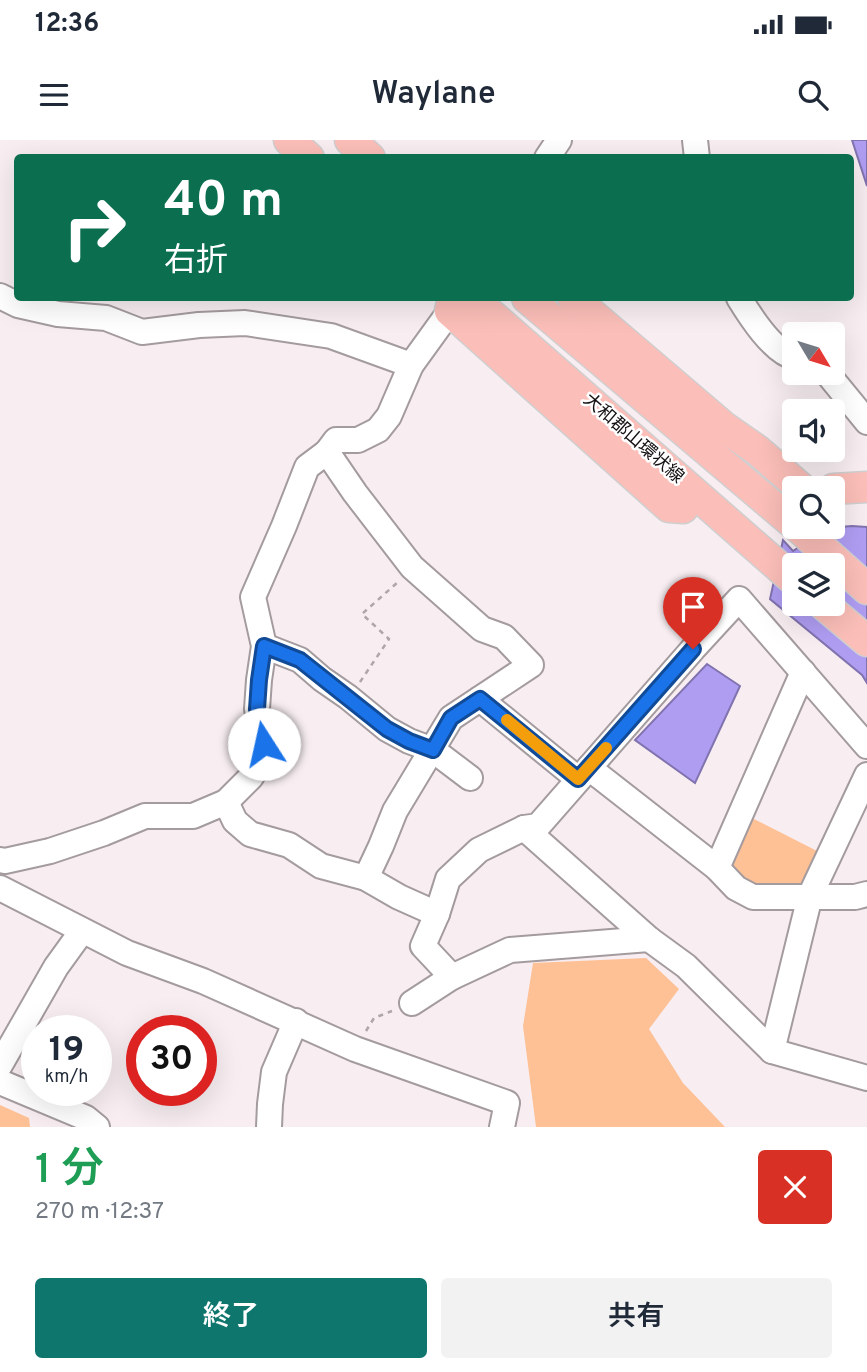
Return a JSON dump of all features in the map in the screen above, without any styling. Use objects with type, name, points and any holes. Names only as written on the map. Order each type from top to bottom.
[{"type":"main road","points":[[350,140],[366,154]]},
{"type":"main road","points":[[531,301],[782,513]]},
{"type":"main road","points":[[577,301],[724,427],[739,444],[757,450],[787,476]]},
{"type":"main road","name":"大和郡山環状線","points":[[458,302],[669,507],[700,489]]},
{"type":"main road","name":"大和郡山環状線","points":[[458,302],[782,569]]},
{"type":"main road","points":[[845,488],[867,487]]},
{"type":"main road","points":[[812,539],[867,589]]},
{"type":"main road","points":[[838,616],[867,640]]},
{"type":"street","points":[[0,296],[18,305],[58,314],[106,318],[142,332],[199,324],[245,323],[331,335],[411,365]]},
{"type":"street","points":[[741,301],[762,331],[782,352]]},
{"type":"street","points":[[0,860],[50,851],[145,816],[193,816],[226,802],[251,777],[260,764],[264,744],[257,709],[264,646],[253,597],[307,467],[327,452],[336,440],[358,440],[378,430],[389,416],[411,365],[458,302]]},
{"type":"street","points":[[837,385],[867,422]]},
{"type":"street","points":[[327,452],[412,567],[482,629],[504,637],[531,665],[451,718],[394,811],[366,878]]},
{"type":"street","points":[[453,977],[423,946],[448,879],[479,850],[524,828],[538,826],[739,599],[867,746]]},
{"type":"street","points":[[264,646],[300,660],[387,729],[433,750],[470,778]]},
{"type":"street","points":[[717,868],[803,672]]},
{"type":"street","points":[[480,699],[717,868],[736,888],[753,897],[855,897],[867,894]]},
{"type":"street","points":[[772,1051],[810,896],[867,775]]},
{"type":"street","points":[[226,802],[235,821],[250,834],[289,845],[321,866],[366,878],[437,914]]},
{"type":"street","points":[[524,828],[649,939],[687,966],[772,1051],[867,1078]]},
{"type":"street","points":[[0,888],[127,953],[203,981],[355,1049],[507,1102],[502,1127]]},
{"type":"street","points":[[0,1065],[56,967],[82,931]]},
{"type":"street","points":[[412,1003],[453,977],[510,950],[649,939]]},
{"type":"street","points":[[270,1127],[274,1072],[296,1021]]},
{"type":"street","points":[[0,1082],[86,1118],[97,1127]]},
{"type":"path","points":[[348,697],[389,639],[362,614],[392,589],[412,567]]},
{"type":"path","points":[[355,1049],[374,1017],[412,1003]]},
{"type":"shaded area","points":[[852,140],[867,140],[867,186]]},
{"type":"shaded area","points":[[845,527],[867,527],[867,683],[862,675],[791,616],[845,616],[845,553],[782,553],[782,609],[770,599],[783,540],[793,551],[811,539],[845,539]]},
{"type":"shaded area","points":[[707,664],[740,686],[695,783],[635,740]]},
{"type":"shaded area","points":[[746,815],[821,853],[808,886],[747,889],[726,858]]},
{"type":"shaded area","points":[[646,958],[679,989],[649,1029],[683,1083],[725,1127],[536,1127],[523,1026],[533,963]]},
{"type":"shaded area","points":[[0,1105],[29,1118],[30,1127],[0,1127]]},
{"type":"slow traffic","points":[[507,720],[578,779],[606,748]]},
{"type":"route","points":[[264,744],[257,709],[264,646],[300,660],[387,729],[433,750],[451,718],[480,699],[578,779],[693,649]]}]
